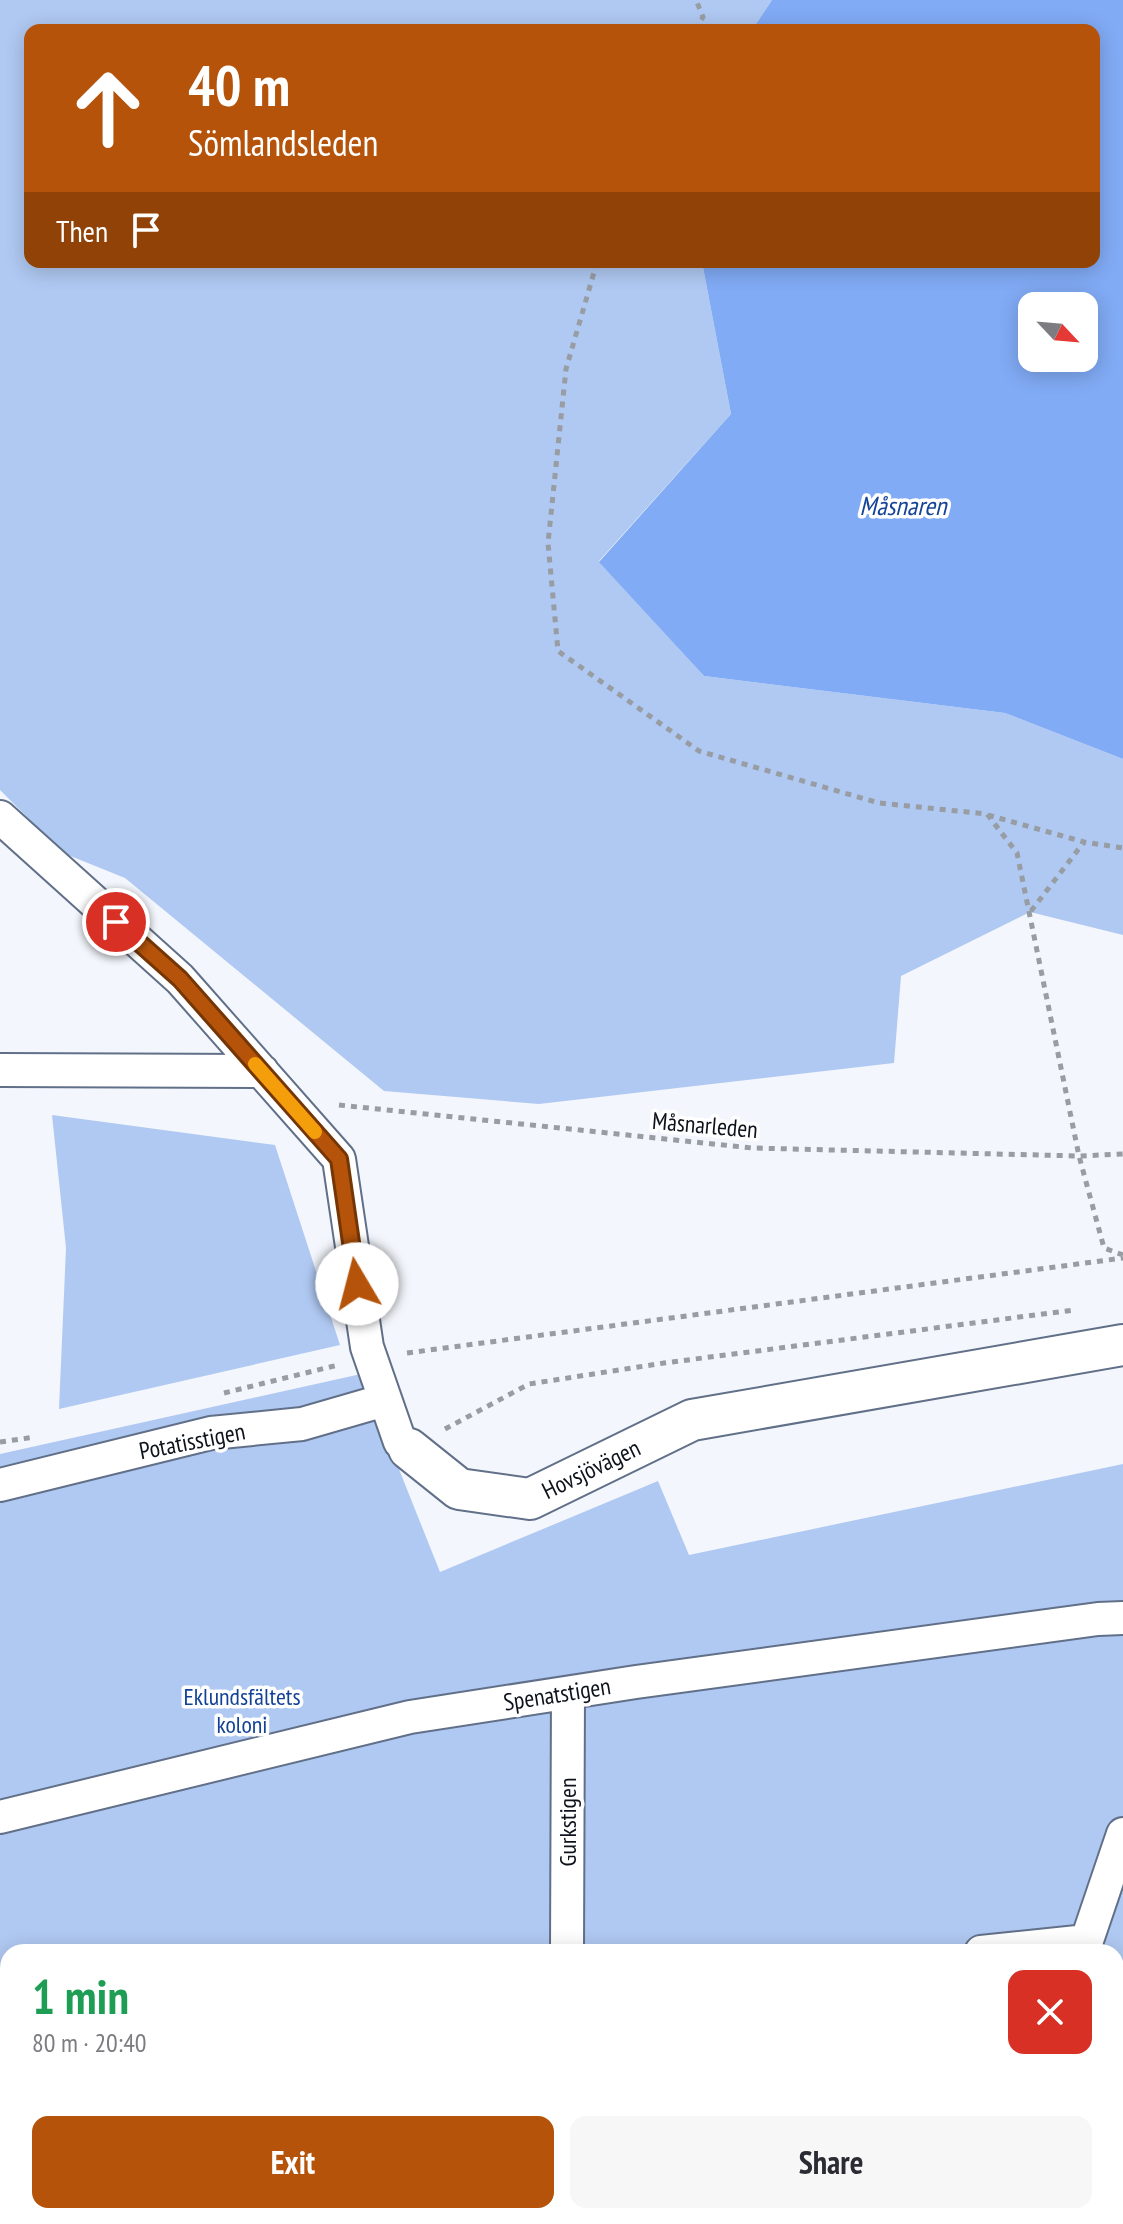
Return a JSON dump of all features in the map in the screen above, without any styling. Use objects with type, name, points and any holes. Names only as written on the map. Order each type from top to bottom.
[{"type":"street","name":"Hovsjövägen","points":[[0,817],[180,979],[339,1159],[367,1347],[400,1442],[459,1489],[530,1499],[692,1420],[1123,1345]]},
{"type":"street","points":[[0,1070],[262,1071]]},
{"type":"street","name":"Potatisstigen","points":[[0,1485],[211,1433],[302,1424],[385,1400]]},
{"type":"street","name":"Spenatstigen","points":[[0,1817],[410,1717],[1098,1619],[1123,1618]]},
{"type":"street","name":"Gurkstigen","points":[[567,1944],[568,1693]]},
{"type":"street","points":[[1086,1944],[1123,1834]]},
{"type":"path","points":[[696,0],[703,17],[699,24]]},
{"type":"path","points":[[595,268],[566,369],[548,543],[558,651],[699,751],[879,803],[987,814],[1084,842],[1123,848]]},
{"type":"path","points":[[987,814],[1017,853],[1079,1156],[1104,1248],[1123,1256]]},
{"type":"path","points":[[1030,912],[1084,842]]},
{"type":"path","name":"Måsnarleden","points":[[286,1099],[752,1148],[1079,1156],[1123,1154]]},
{"type":"path","points":[[398,1354],[1123,1256]]},
{"type":"path","points":[[409,1449],[529,1384],[680,1361],[1076,1310]]},
{"type":"path","points":[[212,1396],[351,1362]]},
{"type":"path","points":[[0,1442],[44,1435]]},
{"type":"green space","points":[[0,0],[772,0],[756,24],[24,24],[24,268],[703,268],[731,414],[599,561],[704,676],[1005,713],[1123,759],[1123,935],[1030,912],[901,976],[894,1063],[539,1104],[384,1091],[125,878],[63,853],[0,790]]},
{"type":"green space","points":[[52,1115],[275,1145],[340,1345],[59,1409],[66,1248]]},
{"type":"green space","name":"Eklundsfältets koloni","points":[[361,1374],[440,1572],[658,1481],[689,1555],[1123,1464],[1123,1944],[0,1944],[0,1454]]},
{"type":"water","name":"Måsnaren","points":[[772,0],[1123,0],[1123,759],[1005,713],[704,676],[599,562],[731,414],[703,268],[1100,268],[1100,24],[756,24]]},
{"type":"slow traffic","points":[[255,1064],[315,1132]]},
{"type":"route","points":[[116,922],[180,979],[339,1159],[357,1284]]}]
